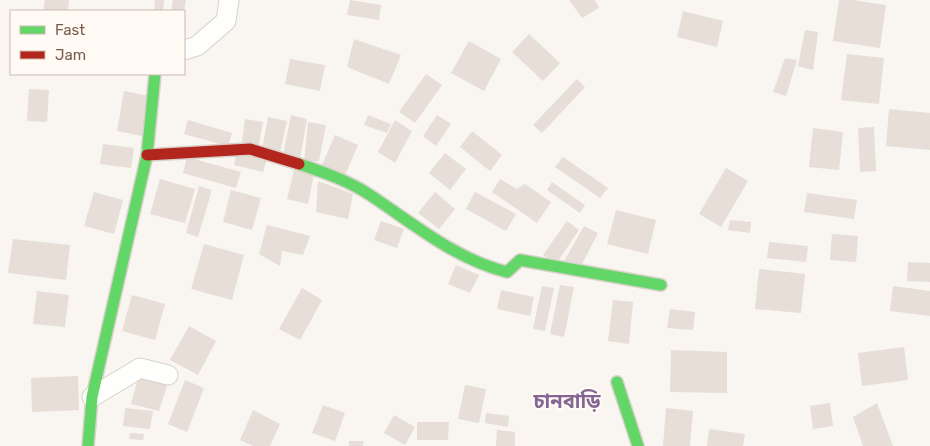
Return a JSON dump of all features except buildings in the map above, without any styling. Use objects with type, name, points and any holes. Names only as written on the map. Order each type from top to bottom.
[{"type":"street","points":[[185,50],[197,46],[226,21],[229,0]]},
{"type":"street","points":[[88,446],[92,397],[147,155],[156,75]]},
{"type":"street","points":[[147,155],[250,149],[323,172],[368,194],[425,234],[487,267],[507,272],[520,260],[661,285]]},
{"type":"street","points":[[92,397],[140,368],[168,375]]},
{"type":"street","points":[[618,382],[638,446]]},
{"type":"traffic: fast","points":[[88,446],[92,397],[147,155],[155,75]]},
{"type":"traffic: fast","points":[[299,164],[353,185],[452,250],[488,266],[507,272],[520,260],[661,285]]},
{"type":"traffic: fast","points":[[617,382],[638,446]]},
{"type":"traffic: jam","points":[[147,155],[250,149],[299,164]]},
{"type":"district","name":"চানবাড়ি","points":[[567,401]]}]
